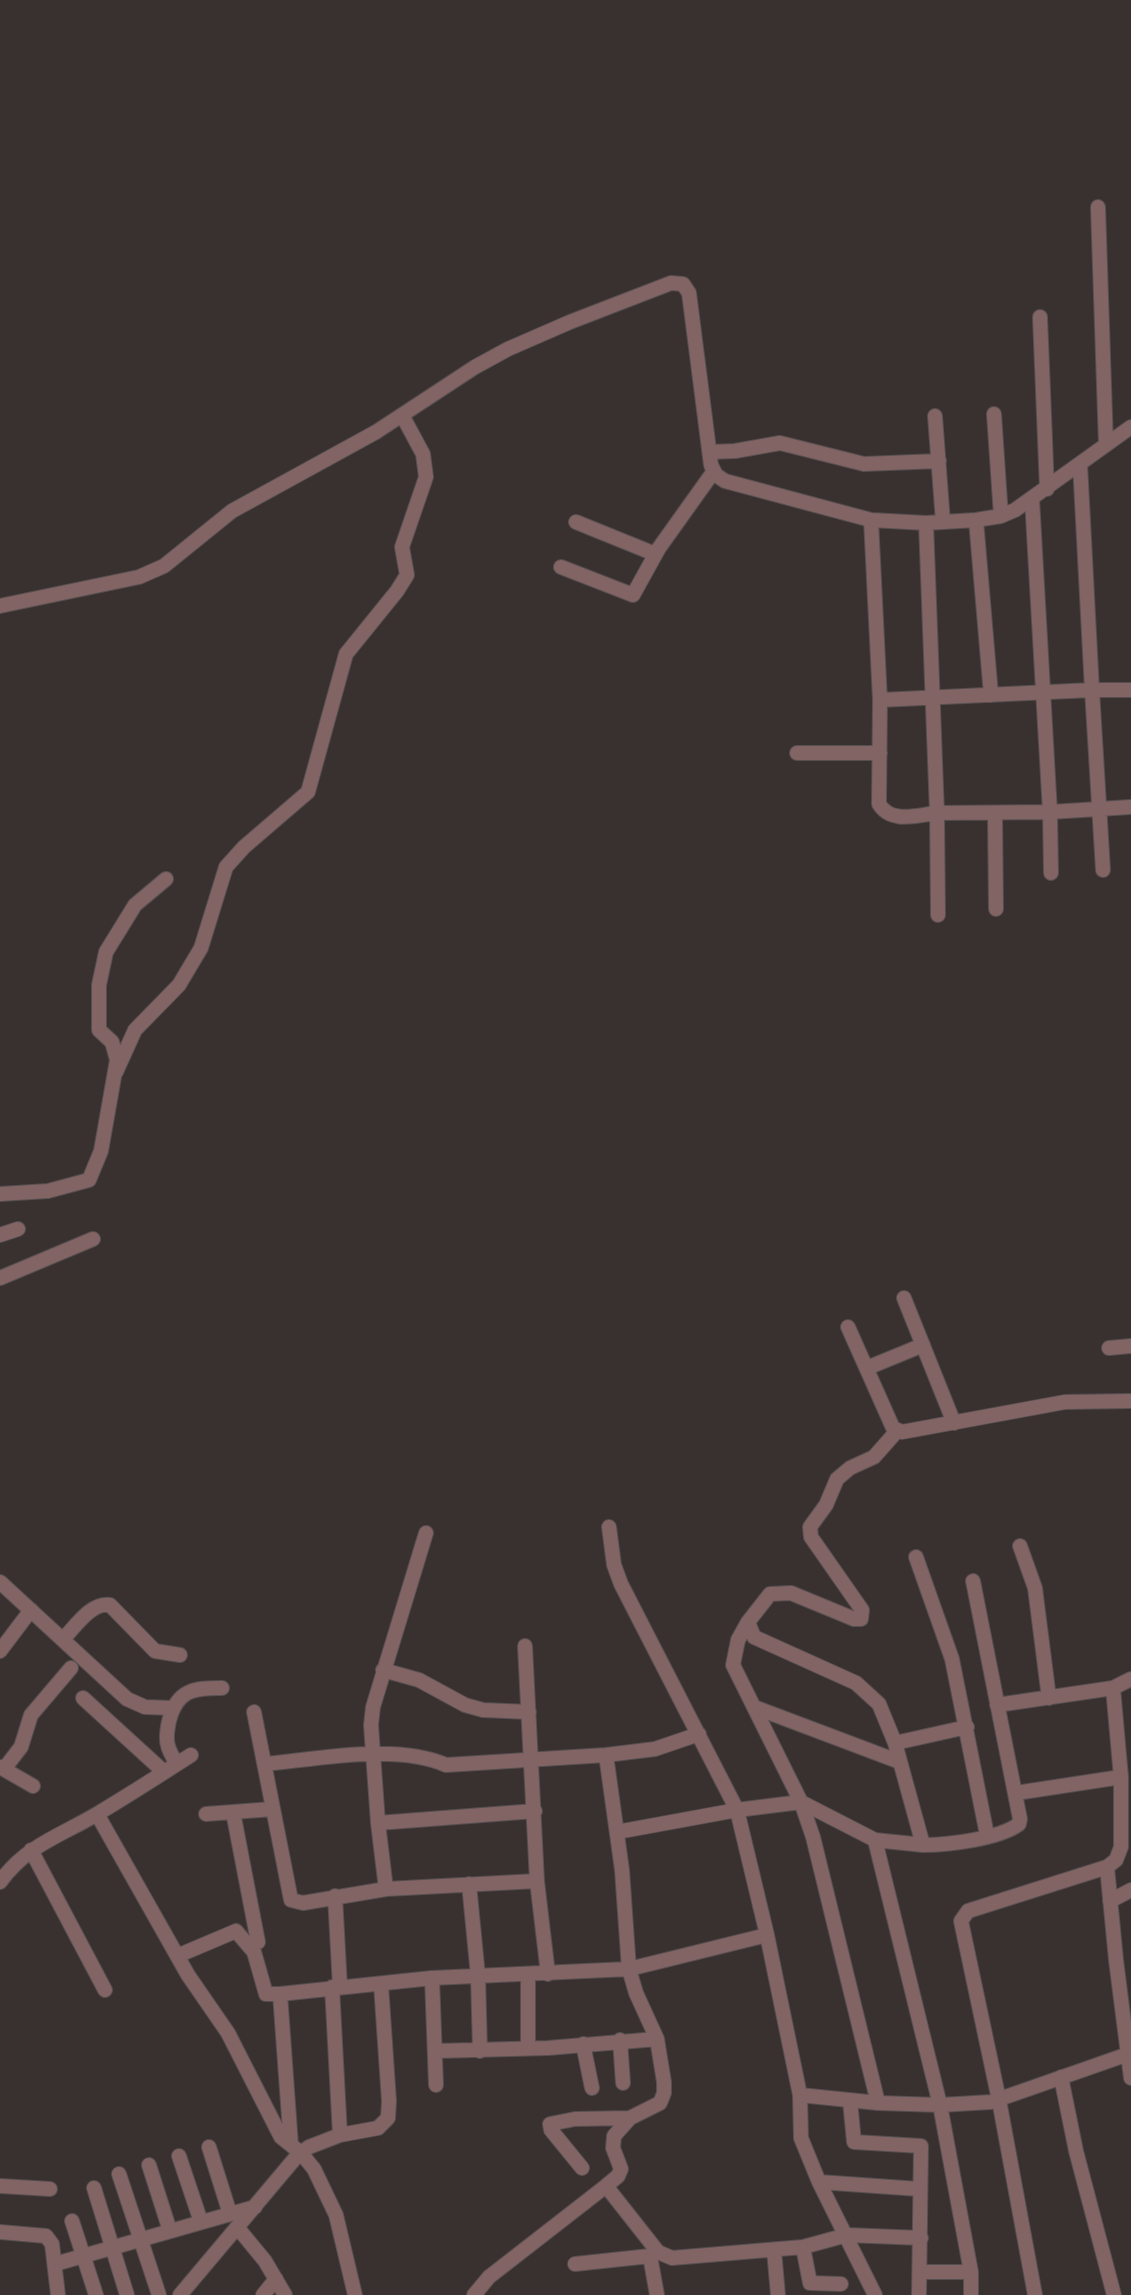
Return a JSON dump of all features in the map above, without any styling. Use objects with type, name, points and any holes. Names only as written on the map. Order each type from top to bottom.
[{"type":"street","points":[[1098,207],[1106,445]]},
{"type":"street","points":[[0,606],[139,577],[164,566],[232,511],[402,415],[508,349],[671,283],[683,284],[692,308],[710,452],[714,471],[725,481],[872,520],[926,523],[976,520],[1001,516],[1032,499],[1131,426]]},
{"type":"street","points":[[1040,317],[1047,489]]},
{"type":"street","points":[[994,414],[1001,516]]},
{"type":"street","points":[[116,1072],[135,1030],[179,985],[201,948],[226,867],[244,846],[308,792],[346,654],[397,591],[407,575],[402,547],[426,477],[423,454],[402,415]]},
{"type":"street","points":[[935,416],[943,522]]},
{"type":"street","points":[[710,452],[735,451],[780,443],[864,464],[939,461]]},
{"type":"street","points":[[1080,464],[1103,870]]},
{"type":"street","points":[[561,567],[633,595],[656,554],[714,471]]},
{"type":"street","points":[[1032,499],[1050,812],[1051,873]]},
{"type":"street","points":[[872,520],[880,700],[879,804],[885,814],[894,817],[937,813],[1050,812],[1131,807]]},
{"type":"street","points":[[976,520],[991,695]]},
{"type":"street","points":[[576,522],[656,554]]},
{"type":"street","points":[[926,523],[934,698],[938,915]]},
{"type":"street","points":[[880,700],[1131,690]]},
{"type":"street","points":[[797,753],[880,753]]},
{"type":"street","points":[[995,813],[996,909]]},
{"type":"street","points":[[0,1194],[48,1191],[88,1180],[101,1151],[116,1072],[116,1049],[99,1030],[99,985],[106,952],[135,905],[166,879]]},
{"type":"street","points":[[0,1235],[18,1230]]},
{"type":"street","points":[[0,1278],[93,1239]]},
{"type":"street","points":[[904,1298],[954,1423]]},
{"type":"street","points":[[848,1327],[893,1428],[897,1431],[911,1432],[1065,1402],[1131,1401]]},
{"type":"street","points":[[867,1368],[923,1345]]},
{"type":"street","points":[[1109,1348],[1131,1346]]},
{"type":"street","points":[[878,2103],[813,1837],[801,1802],[734,1665],[738,1640],[748,1622],[770,1594],[783,1592],[854,1619],[861,1619],[862,1610],[811,1537],[810,1527],[826,1505],[837,1479],[850,1468],[874,1457],[897,1431]]},
{"type":"street","points":[[609,1527],[614,1565],[621,1584],[736,1810],[767,1935],[800,2095],[801,2138],[819,2182],[875,2295]]},
{"type":"street","points":[[386,1889],[378,1823],[371,1725],[373,1707],[426,1533]]},
{"type":"street","points":[[1020,1546],[1035,1588],[1049,1698]]},
{"type":"street","points":[[915,1557],[952,1659],[987,1835]]},
{"type":"street","points":[[617,1832],[736,1810],[801,1802],[875,1840],[922,1845],[946,1845],[1019,1824],[1016,1793],[973,1581]]},
{"type":"street","points":[[0,1582],[127,1699],[145,1707],[172,1708]]},
{"type":"street","points":[[63,1639],[95,1607],[104,1604],[110,1605],[155,1651],[180,1654]]},
{"type":"street","points":[[0,1651],[31,1610]]},
{"type":"street","points":[[748,1622],[754,1637],[856,1683],[872,1695],[879,1704],[895,1743],[922,1845]]},
{"type":"street","points":[[525,1646],[537,1881],[548,1974]]},
{"type":"street","points":[[33,1786],[2,1768],[21,1747],[31,1715],[71,1668]]},
{"type":"street","points":[[383,1670],[419,1680],[465,1705],[483,1710],[529,1712]]},
{"type":"street","points":[[997,1705],[1113,1688],[1131,1679]]},
{"type":"street","points":[[1035,2295],[999,2100],[962,1927],[963,1916],[968,1911],[1107,1867],[1116,1860],[1121,1847],[1121,1777],[1113,1688]]},
{"type":"street","points":[[171,1768],[165,1742],[172,1708],[183,1694],[192,1690],[222,1689]]},
{"type":"street","points":[[83,1698],[171,1768]]},
{"type":"street","points":[[754,1707],[900,1762]]},
{"type":"street","points":[[254,1712],[291,1900],[303,1903],[386,1889],[537,1881]]},
{"type":"street","points":[[895,1743],[967,1727]]},
{"type":"street","points":[[265,1764],[373,1753],[434,1760],[446,1765],[606,1755],[655,1749],[699,1734]]},
{"type":"street","points":[[0,1882],[14,1862],[31,1850],[97,1814],[191,1755]]},
{"type":"street","points":[[474,2295],[489,2277],[618,2176],[621,2169],[612,2139],[619,2127],[630,2118],[656,2107],[662,2099],[664,2082],[657,2039],[636,1993],[629,1969],[617,1832],[606,1755]]},
{"type":"street","points":[[1016,1793],[1121,1777]]},
{"type":"street","points":[[206,1814],[273,1809]]},
{"type":"street","points":[[378,1823],[535,1811]]},
{"type":"street","points":[[233,1812],[258,1942]]},
{"type":"street","points":[[97,1814],[177,1956],[228,2033],[281,2137],[296,2149],[314,2169],[336,2215],[355,2295]]},
{"type":"street","points":[[875,1840],[940,2105],[971,2272],[971,2295]]},
{"type":"street","points":[[31,1850],[105,1990]]},
{"type":"street","points":[[1107,1867],[1110,1900],[1126,1993],[1131,2078]]},
{"type":"street","points":[[469,1884],[478,1976],[480,2051]]},
{"type":"street","points":[[1110,1900],[1131,1890]]},
{"type":"street","points":[[335,1896],[340,2135]]},
{"type":"street","points":[[177,1956],[236,1931],[254,1952],[266,1994],[280,1994],[432,1978],[528,1976],[629,1969],[767,1935]]},
{"type":"street","points":[[528,1976],[528,2048]]},
{"type":"street","points":[[432,1978],[436,2085]]},
{"type":"street","points":[[180,2295],[255,2207],[296,2149],[340,2135],[378,2128],[390,2114],[381,1985]]},
{"type":"street","points":[[280,1994],[296,2149]]},
{"type":"street","points":[[436,2051],[480,2051],[657,2039]]},
{"type":"street","points":[[620,2040],[623,2083]]},
{"type":"street","points":[[583,2044],[592,2088]]},
{"type":"street","points":[[800,2095],[850,2101],[940,2105],[999,2100],[1129,2053]]},
{"type":"street","points":[[1061,2077],[1076,2151],[1114,2295]]},
{"type":"street","points":[[850,2101],[854,2142],[921,2146],[919,2295]]},
{"type":"street","points":[[582,2168],[551,2130],[550,2124],[575,2119],[630,2118]]},
{"type":"street","points":[[209,2147],[230,2214]]},
{"type":"street","points":[[179,2156],[201,2222]]},
{"type":"street","points":[[149,2165],[170,2231]]},
{"type":"street","points":[[119,2174],[159,2295]]},
{"type":"street","points":[[819,2182],[919,2189]]},
{"type":"street","points":[[0,2186],[50,2189]]},
{"type":"street","points":[[606,2186],[654,2254],[657,2295]]},
{"type":"street","points":[[94,2188],[127,2295]]},
{"type":"street","points":[[54,2264],[255,2207]]},
{"type":"street","points":[[72,2221],[96,2295]]},
{"type":"street","points":[[237,2227],[276,2279],[285,2295]]},
{"type":"street","points":[[0,2232],[46,2236],[52,2244],[58,2295]]},
{"type":"street","points":[[575,2265],[654,2254],[684,2259],[803,2247],[847,2235],[921,2238]]},
{"type":"street","points":[[803,2247],[810,2283],[841,2284]]},
{"type":"street","points":[[774,2250],[778,2295]]},
{"type":"street","points":[[921,2271],[971,2272]]},
{"type":"street","points":[[263,2295],[276,2279]]}]
